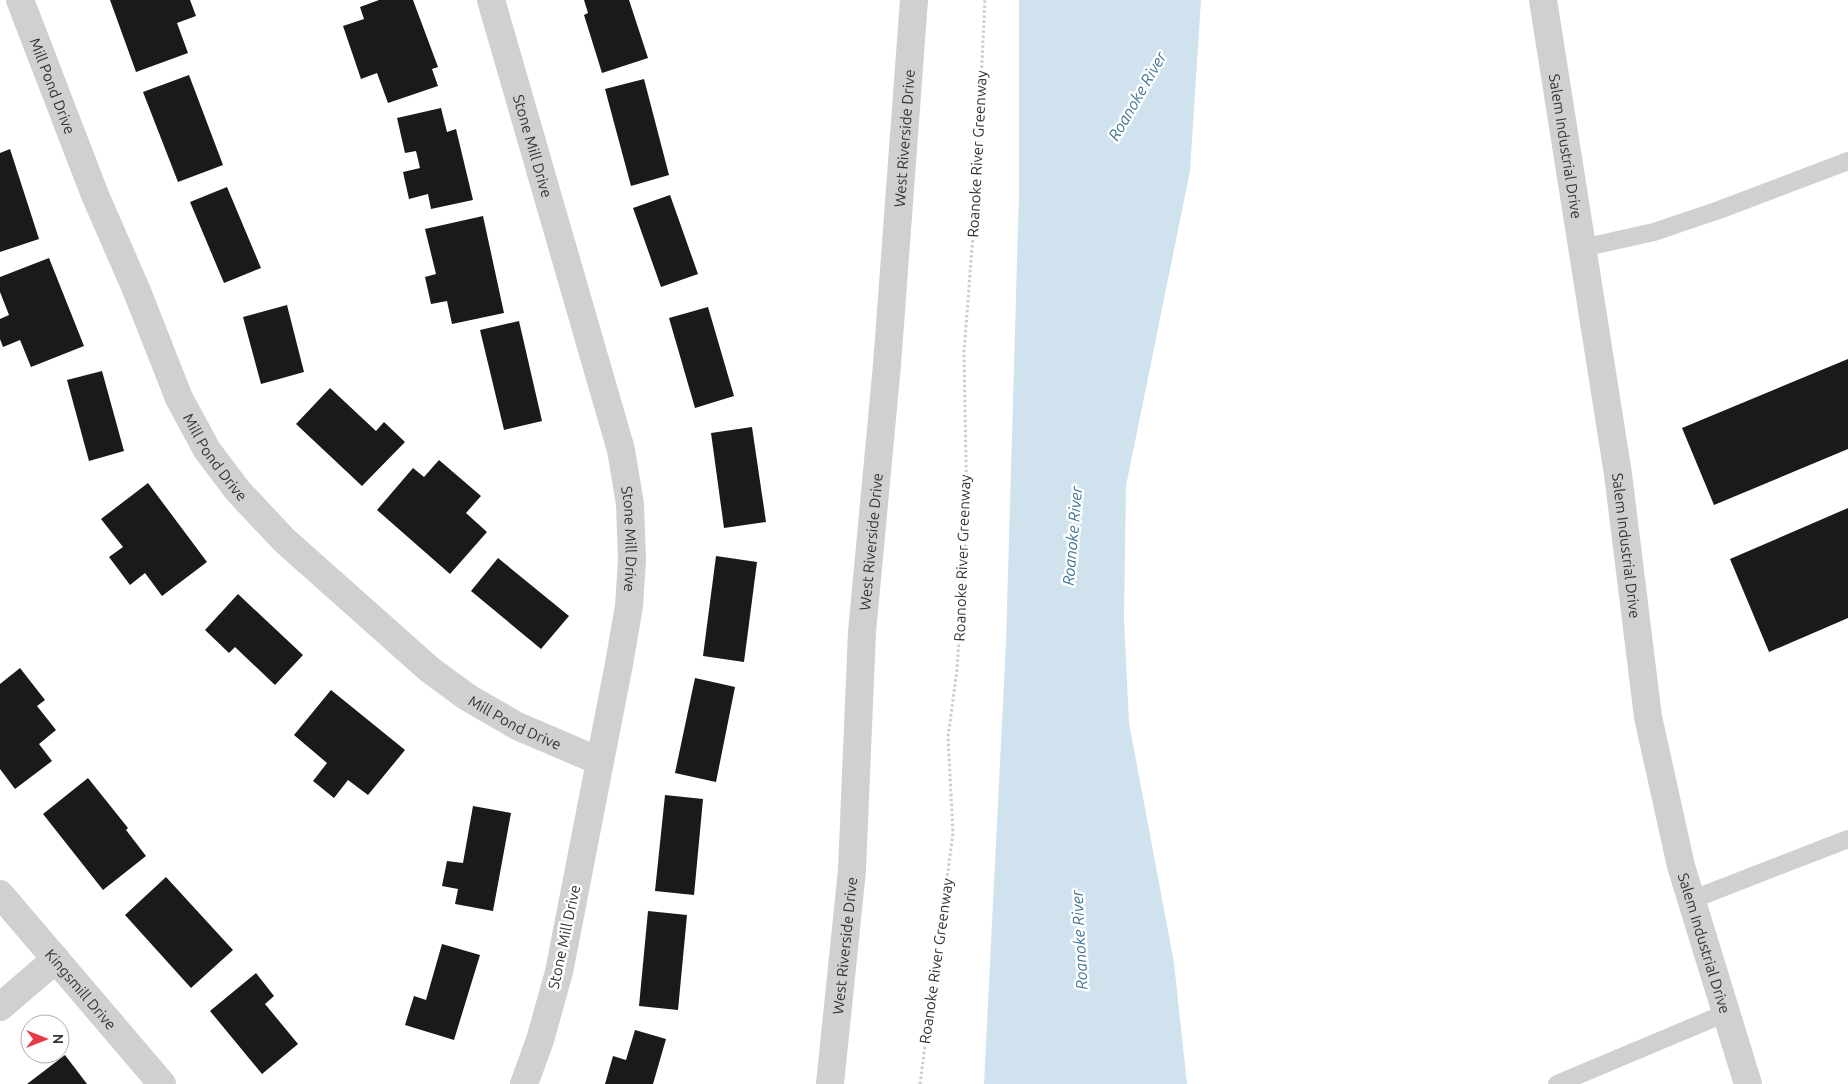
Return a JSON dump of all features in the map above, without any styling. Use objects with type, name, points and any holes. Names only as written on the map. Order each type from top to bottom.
[{"type":"street","name":"Mill Pond Drive","points":[[20,0],[95,195],[136,290],[179,398],[206,450],[238,491],[284,540],[429,669],[467,697],[517,726],[599,761]]},
{"type":"street","name":"Stone Mill Drive","points":[[491,0],[621,450],[630,504],[632,560],[629,606],[620,664],[599,761],[559,972],[540,1040],[524,1084]]},
{"type":"street","name":"West Riverside Drive","points":[[830,1084],[852,870],[862,632],[887,366],[914,0]]},
{"type":"street","name":"Salem Industrial Drive","points":[[1544,0],[1618,474],[1648,717],[1681,866],[1748,1084]]},
{"type":"street","name":"Kingsmill Drive","points":[[0,894],[162,1084]]},
{"type":"street","points":[[0,1007],[56,959]]},
{"type":"lane","points":[[1582,248],[1654,232],[1848,162]]},
{"type":"lane","points":[[1691,900],[1848,839]]},
{"type":"lane","points":[[1557,1084],[1726,1013]]},
{"type":"path","name":"Roanoke River Greenway","points":[[920,1084],[953,833],[948,737],[957,670],[967,518],[964,352],[975,209],[985,0]]},
{"type":"water","name":"Roanoke River","points":[[1019,0],[1201,0],[1190,171],[1126,486],[1124,619],[1129,723],[1174,963],[1187,1084],[984,1084],[1006,643],[1019,193]]},
{"type":"building","points":[[110,0],[190,0],[196,16],[177,23],[188,53],[136,72]]},
{"type":"building","points":[[379,0],[413,0],[438,67],[432,69],[438,86],[388,103],[377,73],[361,79],[343,26],[364,19],[360,7]]},
{"type":"building","points":[[584,0],[629,0],[648,58],[602,73],[584,15],[588,13]]},
{"type":"building","points":[[189,75],[223,165],[178,182],[143,92]]},
{"type":"building","points":[[644,79],[669,175],[631,186],[605,89]]},
{"type":"building","points":[[441,108],[447,132],[456,129],[473,200],[431,209],[428,194],[409,199],[403,172],[420,168],[416,151],[405,153],[397,118]]},
{"type":"building","points":[[10,149],[39,239],[0,252],[0,153]]},
{"type":"building","points":[[227,187],[261,268],[224,283],[190,202]]},
{"type":"building","points":[[670,195],[698,274],[661,287],[633,208]]},
{"type":"building","points":[[483,216],[504,313],[452,324],[447,301],[431,304],[425,277],[436,274],[425,229]]},
{"type":"building","points":[[49,258],[84,346],[31,367],[20,340],[3,347],[0,339],[0,319],[9,315],[0,292],[0,277]]},
{"type":"building","points":[[287,305],[304,372],[261,384],[243,317]]},
{"type":"building","points":[[708,307],[734,396],[695,408],[669,318]]},
{"type":"building","points":[[519,321],[542,421],[504,430],[480,330]]},
{"type":"building","points":[[1848,359],[1848,449],[1714,505],[1682,428]]},
{"type":"building","points":[[102,371],[124,451],[89,461],[67,380]]},
{"type":"building","points":[[330,388],[376,431],[384,422],[405,442],[362,486],[296,424]]},
{"type":"building","points":[[752,427],[766,522],[724,528],[711,433]]},
{"type":"building","points":[[439,460],[481,496],[466,513],[487,532],[450,574],[377,510],[413,468],[424,477]]},
{"type":"building","points":[[148,483],[207,562],[162,596],[145,573],[130,585],[109,557],[123,547],[101,519]]},
{"type":"building","points":[[1848,508],[1848,618],[1769,652],[1730,559]]},
{"type":"building","points":[[716,556],[757,562],[744,662],[703,656]]},
{"type":"building","points":[[498,558],[569,616],[541,649],[471,591]]},
{"type":"building","points":[[238,594],[303,655],[275,685],[235,647],[229,653],[205,630]]},
{"type":"building","points":[[20,668],[45,700],[37,706],[56,730],[39,744],[52,761],[15,789],[0,769],[0,684]]},
{"type":"building","points":[[695,678],[735,687],[716,782],[675,773]]},
{"type":"building","points":[[331,690],[405,750],[368,795],[348,780],[334,798],[313,781],[327,763],[294,735]]},
{"type":"building","points":[[88,778],[128,828],[126,830],[146,856],[103,890],[43,814]]},
{"type":"building","points":[[665,795],[703,799],[694,895],[655,891]]},
{"type":"building","points":[[473,806],[511,813],[493,911],[455,904],[458,889],[442,886],[447,861],[463,863]]},
{"type":"building","points":[[166,877],[233,950],[191,988],[125,915]]},
{"type":"building","points":[[648,911],[687,915],[678,1010],[639,1006]]},
{"type":"building","points":[[442,944],[480,955],[454,1040],[405,1025],[414,996],[426,1000]]},
{"type":"building","points":[[256,973],[274,996],[265,1004],[298,1044],[262,1074],[210,1011]]},
{"type":"building","points":[[635,1030],[666,1039],[653,1084],[605,1084],[613,1056],[626,1060]]},
{"type":"building","points":[[70,1062],[87,1084],[27,1084],[53,1064],[70,1064]]}]
